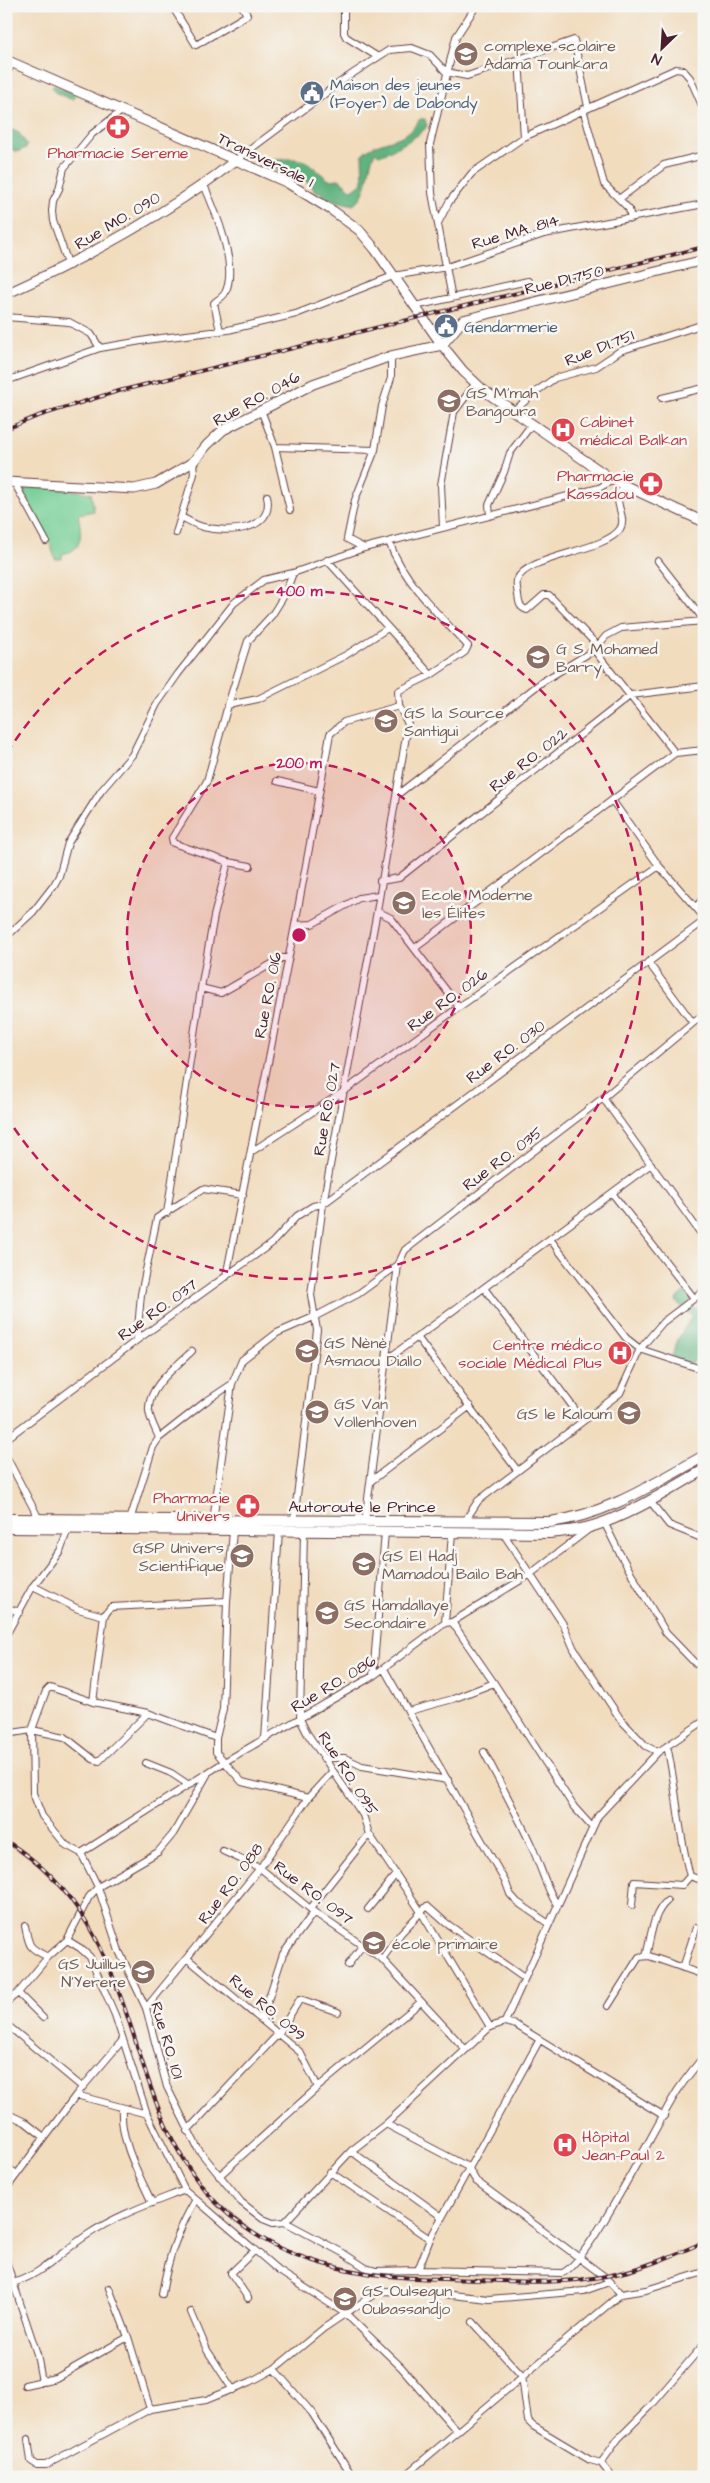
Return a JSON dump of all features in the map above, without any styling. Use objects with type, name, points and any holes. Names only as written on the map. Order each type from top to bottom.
[{"type":"main road","name":"Autoroute le Prince","points":[[6,1519],[550,1522],[570,1519],[630,1497],[704,1456]]},
{"type":"main road","name":"Autoroute le Prince","points":[[6,1528],[550,1533],[592,1527],[650,1501],[704,1470]]},
{"type":"street","points":[[172,6],[196,45],[247,15],[242,6]]},
{"type":"street","points":[[344,6],[344,34],[378,57]]},
{"type":"street","points":[[452,298],[448,267],[432,193],[430,144],[456,37],[476,6]]},
{"type":"street","points":[[236,160],[389,50],[412,48],[430,55],[446,72],[466,76],[519,60],[574,40],[586,108],[604,184],[629,209],[631,219]]},
{"type":"street","points":[[519,60],[524,137]]},
{"type":"street","points":[[6,76],[9,61]]},
{"type":"street","name":"Transversale 1","points":[[9,61],[286,182],[333,211],[359,230],[375,249],[442,345],[463,371],[476,383],[513,412],[613,480],[704,522]]},
{"type":"street","points":[[438,224],[449,202],[472,173],[524,137],[676,69],[683,70],[690,78],[704,110]]},
{"type":"street","points":[[69,266],[53,221],[52,211],[53,201],[59,190],[64,168],[92,134],[124,110]]},
{"type":"street","points":[[619,199],[664,165],[704,156]]},
{"type":"street","name":"Rue MO. 090","points":[[6,294],[69,266],[204,185],[236,160]]},
{"type":"street","points":[[204,185],[228,253],[228,277],[225,293],[214,303],[220,331]]},
{"type":"street","name":"Rue MA. 814","points":[[6,381],[100,348],[220,331],[296,314],[393,276],[448,267],[544,234],[704,204]]},
{"type":"street","name":"Rue DI.750","points":[[442,345],[463,320],[704,260]]},
{"type":"street","points":[[415,306],[528,281]]},
{"type":"street","points":[[6,318],[69,322],[91,334],[100,348]]},
{"type":"street","name":"Rue DI.751","points":[[513,412],[534,392],[555,378],[596,367],[620,351],[704,324]]},
{"type":"street","name":"Rue RO. 046","points":[[10,482],[134,490],[156,484],[193,462],[207,444],[223,430],[313,384],[391,356],[442,345]]},
{"type":"street","points":[[364,548],[348,539],[355,500],[375,450],[382,406],[391,378],[391,356]]},
{"type":"street","points":[[443,528],[441,485],[454,412],[476,383]]},
{"type":"street","points":[[662,398],[704,388]]},
{"type":"street","points":[[261,410],[275,447],[290,510]]},
{"type":"street","points":[[490,515],[489,505],[504,472],[510,453],[532,424]]},
{"type":"street","points":[[275,447],[375,450]]},
{"type":"street","points":[[176,533],[194,474],[193,462]]},
{"type":"street","points":[[6,937],[33,912],[54,886],[59,876],[68,843],[102,790],[132,755],[157,704],[178,674],[234,603],[264,580],[293,573],[364,548],[599,488],[613,480]]},
{"type":"street","points":[[10,482],[46,541]]},
{"type":"street","points":[[624,485],[618,498],[623,522],[620,530],[610,538],[577,552],[557,556],[531,568],[518,577],[516,583],[519,605],[527,610],[544,595],[549,595],[596,647],[675,752]]},
{"type":"street","points":[[181,516],[200,526],[216,529],[240,528],[256,524],[265,517],[269,506],[267,496]]},
{"type":"street","points":[[389,542],[393,552],[424,598],[468,646],[465,652],[431,675],[398,691],[399,706]]},
{"type":"street","points":[[327,560],[431,675]]},
{"type":"street","points":[[658,561],[704,620]]},
{"type":"street","points":[[250,866],[228,862],[173,844],[172,838],[207,781],[248,641],[276,608],[285,594],[293,573]]},
{"type":"street","points":[[397,795],[542,682],[596,647],[606,636],[621,628],[704,620]]},
{"type":"street","points":[[228,705],[258,699],[346,655],[388,628]]},
{"type":"street","points":[[631,695],[704,686]]},
{"type":"street","name":"Rue RO. 022","points":[[380,881],[399,878],[631,695]]},
{"type":"street","name":"Rue RO. 027","points":[[294,1521],[317,1330],[311,1295],[323,1204],[377,911],[380,881],[397,795],[408,724],[399,706]]},
{"type":"street","name":"Rue RO. 016","points":[[226,1277],[295,925],[330,734],[344,722],[399,706]]},
{"type":"street","points":[[415,948],[675,752],[704,750]]},
{"type":"street","points":[[278,781],[320,791]]},
{"type":"street","points":[[612,800],[659,866],[704,917]]},
{"type":"street","points":[[167,1213],[201,988],[215,908],[228,862]]},
{"type":"street","name":"Rue RO. 026","points":[[251,1152],[343,1092],[459,1007],[659,866]]},
{"type":"street","points":[[295,925],[312,924],[359,898],[378,895]]},
{"type":"street","points":[[696,907],[704,898]]},
{"type":"street","points":[[377,911],[391,918],[459,1007]]},
{"type":"street","name":"Rue RO. 030","points":[[323,1204],[704,921]]},
{"type":"street","points":[[201,988],[221,993],[282,958],[288,958]]},
{"type":"street","points":[[648,962],[693,1023]]},
{"type":"street","name":"Rue RO. 035","points":[[213,1521],[232,1384],[242,1360],[277,1333],[316,1316],[358,1294],[398,1265],[405,1250],[603,1098],[704,1014]]},
{"type":"street","points":[[603,1098],[704,1238]]},
{"type":"street","points":[[385,1361],[651,1164]]},
{"type":"street","points":[[137,1340],[141,1294],[157,1218],[203,1189],[243,1195]]},
{"type":"street","points":[[612,1193],[694,1298]]},
{"type":"street","name":"Rue RO. 037","points":[[6,1438],[137,1340],[272,1243],[297,1216],[313,1206],[323,1204]]},
{"type":"street","points":[[550,1239],[626,1338],[640,1349],[704,1370]]},
{"type":"street","points":[[365,1522],[398,1265]]},
{"type":"street","points":[[484,1288],[582,1419]]},
{"type":"street","points":[[465,1522],[478,1501],[582,1419],[620,1393],[640,1349],[663,1322],[704,1291]]},
{"type":"street","points":[[417,1337],[517,1470]]},
{"type":"street","points":[[159,1438],[149,1412],[152,1398],[159,1385],[192,1351]]},
{"type":"street","points":[[130,1520],[153,1446],[159,1438],[205,1402],[232,1384]]},
{"type":"street","points":[[371,1481],[470,1406]]},
{"type":"street","points":[[6,1456],[39,1519]]},
{"type":"street","points":[[650,1501],[669,1526],[704,1540]]},
{"type":"street","points":[[604,1522],[620,1554],[666,1633],[694,1662],[704,1668]]},
{"type":"street","name":"Rue RO. 086","points":[[82,1853],[208,1772],[374,1676],[448,1623],[529,1575],[592,1527]]},
{"type":"street","points":[[6,1635],[33,1586],[60,1551],[68,1529]]},
{"type":"street","points":[[234,1531],[227,1601],[223,1709],[216,1738],[216,1752],[242,1782],[308,1798]]},
{"type":"street","points":[[265,1739],[279,1531]]},
{"type":"street","name":"Rue RO. 095","points":[[304,1531],[300,1719],[332,1772],[363,1815],[369,1834],[422,1912],[490,2027]]},
{"type":"street","points":[[374,1676],[385,1532]]},
{"type":"street","points":[[452,1533],[448,1623],[494,1684],[574,1807],[592,1827]]},
{"type":"street","points":[[502,1533],[563,1624],[574,1649],[621,1720],[646,1746],[658,1752]]},
{"type":"street","points":[[33,1586],[78,1609],[104,1616]]},
{"type":"street","points":[[93,1702],[104,1616],[111,1607],[227,1601]]},
{"type":"street","points":[[6,1608],[20,1612]]},
{"type":"street","points":[[384,1669],[506,1883],[510,1894],[548,1924]]},
{"type":"street","points":[[409,1711],[453,1699],[494,1684]]},
{"type":"street","points":[[82,1853],[66,1845],[42,1816],[34,1793],[32,1730],[47,1688],[93,1702],[148,1713],[216,1738]]},
{"type":"street","points":[[6,1734],[32,1730],[66,1737],[93,1759],[99,1761],[148,1713]]},
{"type":"street","points":[[505,2022],[598,1816],[658,1752],[703,1723]]},
{"type":"street","points":[[667,1746],[676,1781],[684,1856],[690,1876]]},
{"type":"street","points":[[484,1752],[515,1810],[539,1862],[544,1881],[557,1905]]},
{"type":"street","points":[[323,1758],[344,1758],[362,1766],[448,1780]]},
{"type":"street","points":[[146,1763],[171,1773],[189,1785]]},
{"type":"street","points":[[6,2003],[18,1993],[48,1957],[67,1940],[82,1912],[84,1903],[98,1887],[158,1852],[173,1834],[208,1772]]},
{"type":"street","name":"Rue RO. 088","points":[[146,2008],[188,1959],[260,1868],[308,1798],[332,1772]]},
{"type":"street","points":[[262,2019],[283,1954],[312,1910],[369,1834]]},
{"type":"street","name":"Rue RO. 097","points":[[223,1851],[260,1868],[312,1910],[382,1959],[465,2050]]},
{"type":"street","name":"Rue RO. 101","points":[[82,1853],[98,1887],[113,1934],[146,2008],[167,2087],[187,2131],[198,2149],[241,2202],[263,2219],[273,2223],[285,2222],[343,2252],[366,2268],[376,2271],[562,2273],[571,2268],[637,2166],[678,2091],[704,2056]]},
{"type":"street","points":[[368,1909],[396,1874]]},
{"type":"street","points":[[690,1876],[704,1881]]},
{"type":"street","points":[[632,1905],[634,1882],[682,1885],[690,1876]]},
{"type":"street","points":[[646,1956],[650,1932],[661,1905],[667,1901]]},
{"type":"street","points":[[382,1959],[390,1945],[428,1906],[446,1923],[524,1978]]},
{"type":"street","points":[[25,1926],[28,1944],[32,1949],[48,1957]]},
{"type":"street","points":[[684,1968],[696,1928]]},
{"type":"street","points":[[67,1940],[90,1957],[115,2015],[147,2114],[185,2190],[195,2201],[279,2271],[346,2314],[400,2367],[456,2430]]},
{"type":"street","points":[[348,1965],[362,1946]]},
{"type":"street","points":[[608,2006],[638,1958],[646,1956],[704,1975]]},
{"type":"street","name":"Rue RO. 099","points":[[188,1959],[279,2033],[305,2059],[318,2087]]},
{"type":"street","points":[[18,1993],[43,2018]]},
{"type":"street","points":[[187,2131],[279,2033],[300,1999],[338,2012]]},
{"type":"street","points":[[219,2176],[318,2087],[421,2002]]},
{"type":"street","points":[[285,2222],[351,2151],[386,2124],[490,2027],[505,2022],[516,2025],[538,2041],[664,2116]]},
{"type":"street","points":[[6,2024],[82,2088]]},
{"type":"street","points":[[6,2189],[76,2095],[122,2041]]},
{"type":"street","points":[[418,2270],[430,2239],[538,2041]]},
{"type":"street","points":[[76,2095],[122,2109],[147,2114]]},
{"type":"street","points":[[122,2109],[123,2129],[130,2151],[152,2203]]},
{"type":"street","points":[[6,2113],[25,2122],[44,2137]]},
{"type":"street","points":[[386,2124],[468,2167],[476,2181],[579,2257],[621,2294]]},
{"type":"street","points":[[351,2151],[442,2217]]},
{"type":"street","points":[[6,2166],[18,2174]]},
{"type":"street","points":[[330,2172],[430,2239]]},
{"type":"street","points":[[10,2284],[32,2277],[87,2235],[114,2219],[185,2190]]},
{"type":"street","points":[[162,2294],[166,2268],[178,2232],[195,2201]]},
{"type":"street","points":[[248,2298],[231,2273],[254,2250]]},
{"type":"street","points":[[6,2262],[10,2284],[38,2354],[42,2382]]},
{"type":"street","points":[[403,2477],[456,2430],[621,2294],[646,2290],[704,2272]]},
{"type":"street","points":[[28,2439],[32,2461],[37,2465],[46,2465],[150,2409],[206,2400],[233,2390],[274,2370],[324,2328],[379,2291],[489,2299],[584,2291],[609,2282]]},
{"type":"street","points":[[109,2288],[128,2337],[150,2409]]},
{"type":"street","points":[[191,2312],[208,2350],[233,2390]]},
{"type":"street","points":[[472,2322],[522,2376],[528,2421],[533,2426],[590,2460],[601,2463],[612,2477]]},
{"type":"street","points":[[25,2385],[56,2378],[128,2337]]},
{"type":"street","points":[[601,2463],[618,2439],[650,2407],[704,2344]]},
{"type":"street","points":[[274,2370],[312,2414],[352,2477]]},
{"type":"street","points":[[415,2468],[419,2477]]},
{"type":"green space","points":[[54,85],[72,92],[76,97],[73,100],[56,93],[52,88]]},
{"type":"green space","points":[[420,119],[425,119],[427,126],[419,134],[384,153],[379,155],[375,152],[365,188],[358,201],[353,205],[325,198],[320,192],[315,192],[310,183],[281,174],[274,166],[273,160],[294,159],[305,161],[329,180],[339,179],[352,190],[363,182],[362,154],[373,146],[398,138],[409,132]]},
{"type":"green space","points":[[6,127],[19,133],[27,145],[26,148],[17,152],[9,148]]},
{"type":"green space","points":[[33,485],[91,493],[94,511],[78,514],[80,523],[79,543],[72,551],[62,554],[62,559],[55,559],[51,546],[24,494],[25,487]]},
{"type":"green space","points":[[683,1292],[687,1293],[694,1304],[694,1310],[697,1307],[701,1312],[704,1310],[704,1360],[699,1354],[692,1364],[676,1360],[672,1356],[678,1339],[692,1316],[677,1303],[676,1300]]},
{"type":"railway","points":[[6,429],[38,416],[115,392],[704,247]]},
{"type":"railway","points":[[6,1841],[32,1859],[54,1879],[88,1925],[113,1976],[160,2112],[177,2149],[188,2167],[200,2184],[224,2210],[250,2231],[279,2248],[310,2260],[376,2275],[410,2278],[546,2282],[586,2279],[631,2270],[704,2242]]},
{"type":"place","name":"complexe scolaire Adama Tounkara","points":[[466,54]]},
{"type":"place","name":"Maison des jeunes (Foyer) de Dabondy","points":[[312,93]]},
{"type":"place","name":"Pharmacie Sereme","points":[[118,127]]},
{"type":"place","name":"Gendarmerie","points":[[446,326]]},
{"type":"place","name":"GS M'mah Bangoura","points":[[449,401]]},
{"type":"place","name":"Cabinet médical Balkan","points":[[563,430]]},
{"type":"place","name":"Pharmacie Kassadou","points":[[651,484]]},
{"type":"place","name":"G S Mohamed Barry","points":[[538,657]]},
{"type":"place","name":"GS la Source Santigui","points":[[386,721]]},
{"type":"place","name":"Ecole Moderne les Élites","points":[[404,903]]},
{"type":"place","name":"GS Nènè Asmaou Diallo","points":[[307,1351]]},
{"type":"place","name":"Centre médico sociale Médical Plus","points":[[620,1353]]},
{"type":"place","name":"GS Van Vollenhoven","points":[[317,1412]]},
{"type":"place","name":"GS le Kaloum","points":[[629,1413]]},
{"type":"place","name":"Pharmacie Univers","points":[[248,1506]]},
{"type":"place","name":"GSP Univers Scientifique","points":[[242,1556]]},
{"type":"place","name":"GS El Hadj Mamadou Bailo Bah","points":[[364,1564]]},
{"type":"place","name":"GS Hamdallaye Secondaire","points":[[327,1613]]},
{"type":"place","name":"école primaire","points":[[374,1943]]},
{"type":"place","name":"GS Juillus N'Yerere","points":[[143,1972]]},
{"type":"place","name":"Hôpital Jean-Paul 2","points":[[565,2145]]},
{"type":"place","name":"GS Oulsegun Oubassandjo","points":[[345,2299]]}]
